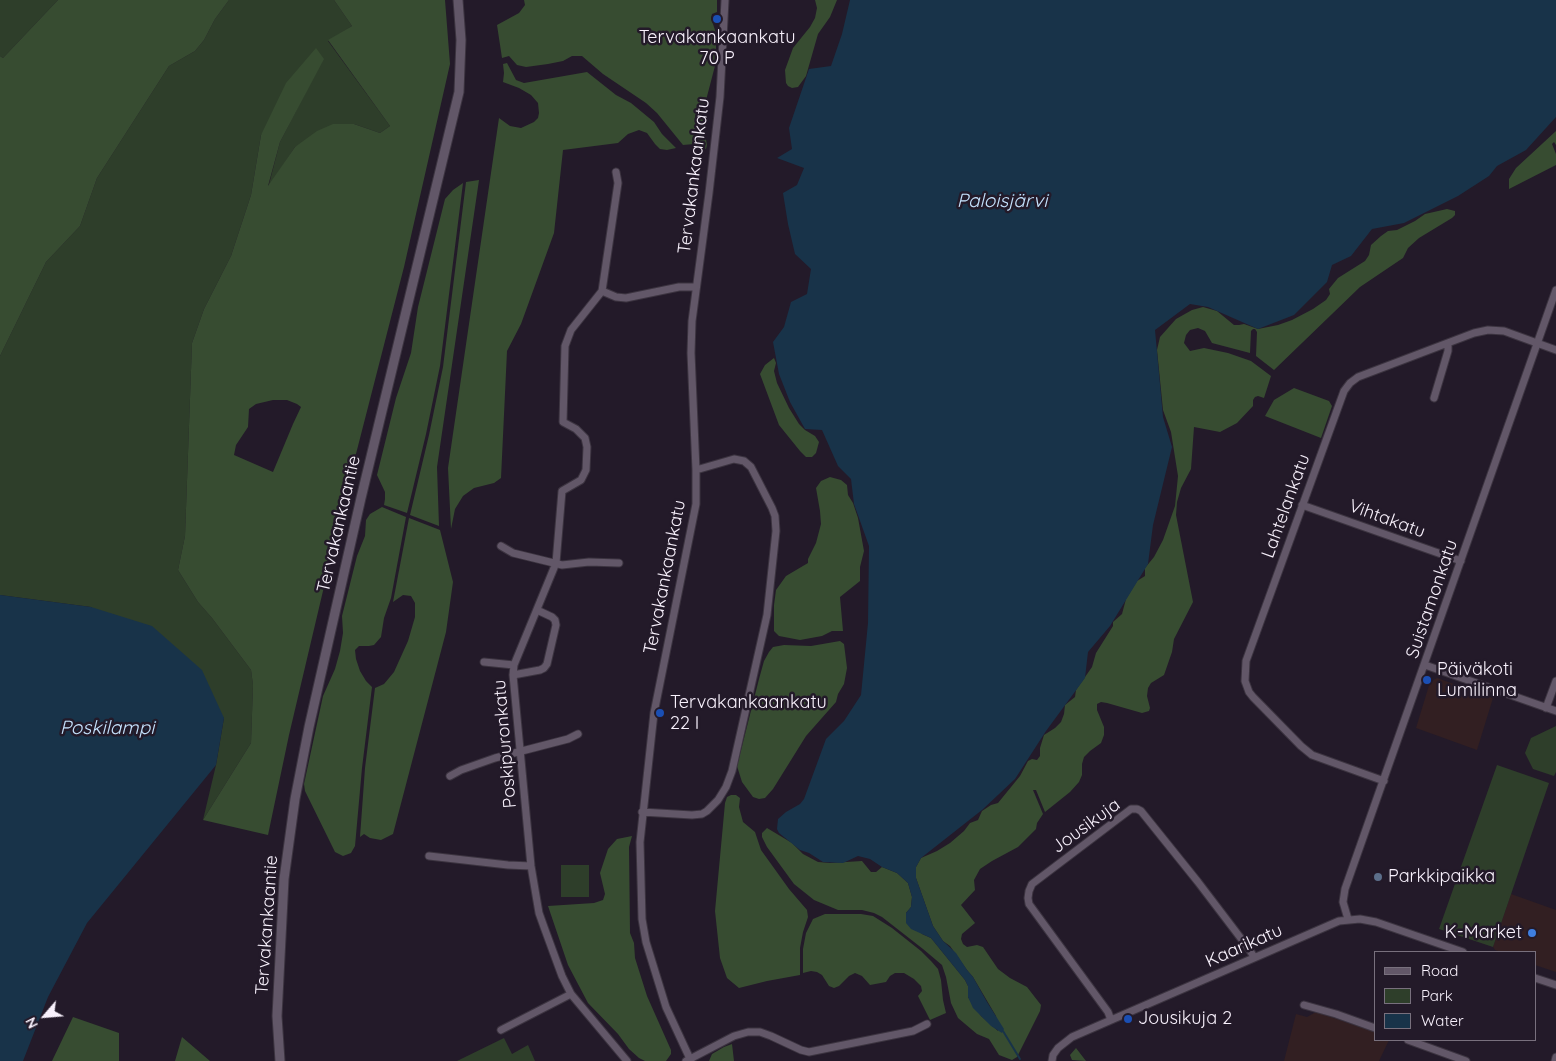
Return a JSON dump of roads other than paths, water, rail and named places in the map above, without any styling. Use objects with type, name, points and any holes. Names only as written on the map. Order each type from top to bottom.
[{"type":"street","name":"Tervakankaantie","points":[[280,1061],[277,1016],[284,879],[295,799],[309,727],[361,498],[459,92],[461,40],[458,0]]},
{"type":"street","name":"Tervakankaankatu","points":[[689,1060],[666,1007],[646,942],[642,919],[640,842],[654,713],[694,522],[696,504],[691,353],[692,320],[720,97],[725,0]]},
{"type":"street","points":[[616,172],[618,183],[602,291],[616,297],[626,298],[679,287],[696,287]]},
{"type":"street","name":"Suistamonkatu","points":[[1348,919],[1343,902],[1344,894],[1556,290]]},
{"type":"street","name":"Poskipuronkatu","points":[[602,291],[571,330],[565,346],[563,422],[580,432],[585,438],[587,447],[586,470],[583,478],[562,491],[556,563],[514,665],[513,675],[531,866],[539,913],[562,976],[572,994],[627,1061]]},
{"type":"street","name":"Lahtelankatu","points":[[1384,781],[1312,755],[1253,697],[1244,680],[1246,661],[1344,391],[1358,377],[1381,367],[1474,333],[1488,330],[1504,331],[1556,350]]},
{"type":"street","points":[[1434,398],[1446,361],[1448,343]]},
{"type":"street","points":[[642,812],[702,814],[718,800],[726,787],[732,771],[767,615],[776,531],[775,516],[772,508],[751,467],[744,461],[734,459],[696,470]]},
{"type":"street","name":"Vihtakatu","points":[[1302,505],[1461,561]]},
{"type":"street","points":[[501,546],[513,553],[562,565],[589,562],[619,563]]},
{"type":"street","points":[[513,675],[540,670],[547,664],[556,625],[555,620],[536,610]]},
{"type":"street","points":[[484,662],[514,665]]},
{"type":"street","points":[[1425,665],[1556,711]]},
{"type":"street","points":[[1546,708],[1556,681]]},
{"type":"street","points":[[450,776],[495,758],[568,739],[578,734]]},
{"type":"street","name":"Jousikuja","points":[[1111,1020],[1108,1012],[1030,904],[1028,898],[1032,884],[1132,809],[1141,811],[1198,882],[1254,958]]},
{"type":"street","points":[[429,856],[531,866]]},
{"type":"street","name":"Kaarikatu","points":[[1052,1061],[1055,1051],[1066,1041],[1334,922],[1360,919],[1376,922],[1460,951]]},
{"type":"street","points":[[1536,978],[1556,986]]},
{"type":"street","points":[[501,1030],[572,994]]},
{"type":"street","points":[[1304,1006],[1336,1014],[1374,1028]]},
{"type":"street","points":[[689,1060],[734,1036],[748,1032],[760,1032],[800,1050],[809,1052],[913,1031],[927,1024]]},
{"type":"street","points":[[1411,1041],[1466,1061]]},
{"type":"street","points":[[1554,1061],[1556,1057]]},
{"type":"water","name":"Paloisjärvi","points":[[850,0],[1556,0],[1556,117],[1526,150],[1497,166],[1489,176],[1458,196],[1404,223],[1372,229],[1351,256],[1332,265],[1327,282],[1294,315],[1258,329],[1208,307],[1190,304],[1155,330],[1163,417],[1172,447],[1153,525],[1148,564],[1110,626],[1088,652],[1085,678],[1046,731],[1015,779],[982,810],[921,858],[916,867],[916,878],[933,926],[973,977],[1004,1029],[1002,1033],[991,1026],[973,1008],[968,997],[968,986],[965,980],[931,938],[911,929],[906,923],[906,913],[911,907],[912,897],[908,883],[897,873],[882,867],[870,859],[858,856],[843,863],[823,862],[809,853],[800,850],[779,833],[777,829],[778,819],[800,804],[804,799],[826,739],[844,721],[861,695],[868,623],[869,546],[854,504],[851,479],[838,466],[822,430],[805,429],[790,402],[779,374],[773,342],[784,327],[791,302],[807,294],[811,269],[795,254],[783,193],[797,185],[804,168],[777,158],[792,149],[789,128],[809,69],[831,66],[842,34]]},
{"type":"water","name":"Poskilampi","points":[[0,595],[91,607],[152,626],[202,670],[224,718],[216,765],[87,923],[48,997],[23,1061],[0,1061]]},
{"type":"waterway","points":[[1003,1031],[1020,1059]]},
{"type":"place","name":"Tervakankaankatu 70 P","points":[[717,19]]},
{"type":"place","name":"Päiväkoti Lumilinna","points":[[1427,680]]},
{"type":"place","name":"Tervakankaankatu 22 I","points":[[660,713]]},
{"type":"place","name":"Parkkipaikka","points":[[1378,877]]},
{"type":"place","name":"K-Market","points":[[1532,933]]},
{"type":"place","name":"Jousikuja 2","points":[[1128,1019]]}]
